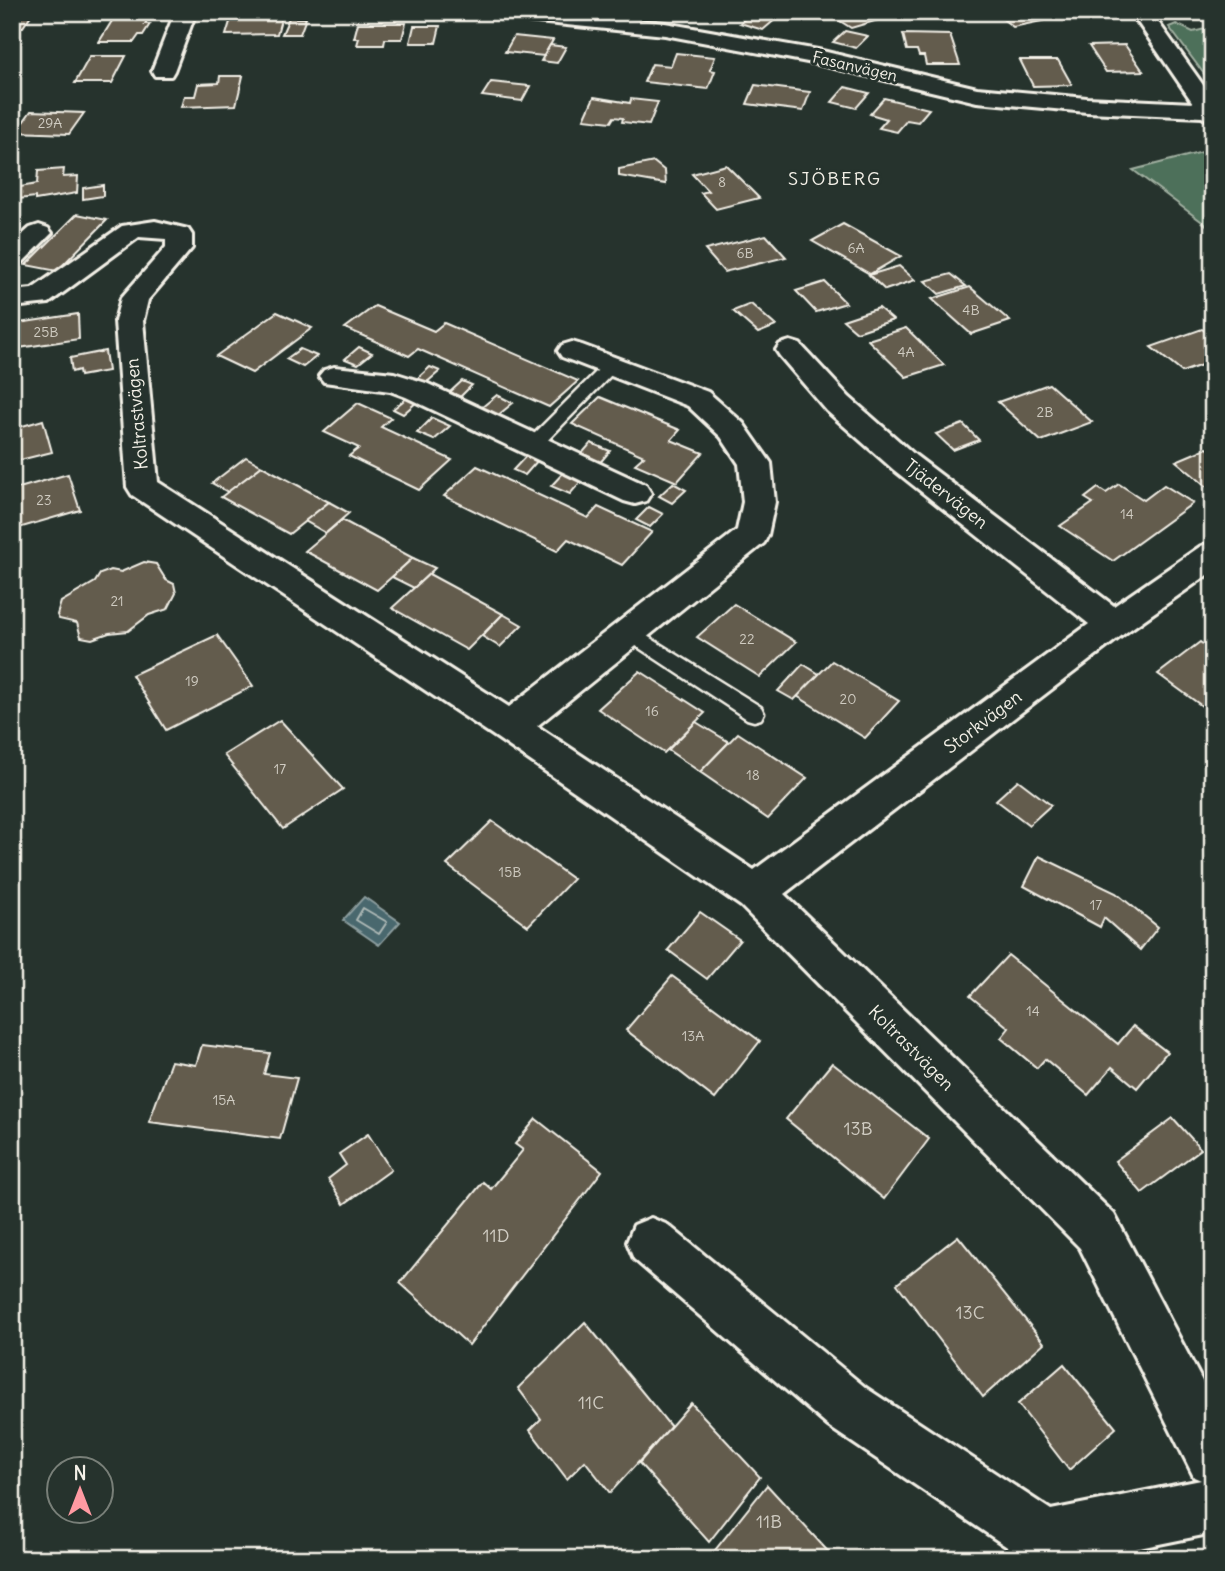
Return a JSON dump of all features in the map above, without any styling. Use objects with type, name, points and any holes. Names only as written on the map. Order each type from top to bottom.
[{"type":"street","points":[[163,71],[186,12]]},
{"type":"street","name":"Fasanvägen","points":[[498,12],[665,29],[818,57],[977,95],[1211,113]]},
{"type":"street","points":[[1138,12],[1147,20],[1211,113]]},
{"type":"street","name":"Koltrastvägen","points":[[12,299],[22,301],[39,297],[131,231],[164,229],[179,235],[179,248],[135,298],[130,321],[143,487],[510,727],[755,892],[1097,1231],[1213,1458]]},
{"type":"street","points":[[12,258],[39,233]]},
{"type":"street","name":"Tjädervägen","points":[[790,350],[838,404],[905,463],[1113,624]]},
{"type":"street","points":[[510,727],[752,535],[759,502],[755,463],[732,430],[698,399],[572,351]]},
{"type":"street","points":[[334,376],[394,382],[635,493]]},
{"type":"street","name":"Storkvägen","points":[[755,892],[1113,624],[1213,554]]},
{"type":"street","points":[[651,1242],[847,1407],[1045,1539],[1213,1505]]},
{"type":"lane","points":[[533,445],[611,366]]},
{"type":"lane","points":[[631,633],[754,713]]},
{"type":"green space","points":[[1176,24],[1193,32],[1213,27],[1213,86],[1169,27]]},
{"type":"green space","points":[[1206,151],[1213,156],[1213,230],[1133,170]]},
{"type":"water","points":[[364,897],[400,922],[379,945],[343,920]]},
{"type":"building","points":[[233,12],[283,12],[277,34],[226,35]]},
{"type":"building","points":[[753,12],[777,18],[763,30],[740,23]]},
{"type":"building","points":[[826,12],[871,12],[882,19],[851,28]]},
{"type":"building","points":[[994,12],[1038,12],[1042,16],[1037,17],[1042,21],[1013,27]]},
{"type":"building","points":[[1038,12],[1082,12],[1084,14],[1055,19]]},
{"type":"building","points":[[12,15],[31,15],[23,27],[12,27]]},
{"type":"building","points":[[115,16],[149,17],[145,24],[150,24],[134,42],[99,42]]},
{"type":"building","points":[[289,18],[306,18],[300,34],[282,34]]},
{"type":"building","points":[[358,23],[406,23],[402,39],[385,39],[384,45],[357,45],[359,38],[354,38]]},
{"type":"building","points":[[414,26],[440,26],[436,43],[410,43]]},
{"type":"building","points":[[845,31],[868,36],[856,48],[833,42]]},
{"type":"building","points":[[903,34],[950,35],[960,65],[926,65],[924,56],[919,56],[917,50],[907,50]]},
{"type":"building","points":[[514,36],[553,40],[544,56],[505,52]]},
{"type":"building","points":[[550,45],[566,47],[557,63],[541,61]]},
{"type":"building","points":[[1125,45],[1143,71],[1106,72],[1089,46]]},
{"type":"building","points":[[676,53],[715,57],[710,70],[715,71],[708,89],[644,82],[652,64],[671,66]]},
{"type":"building","points":[[90,56],[126,56],[112,83],[75,83]]},
{"type":"building","points":[[1020,60],[1058,60],[1072,85],[1033,86]]},
{"type":"building","points":[[220,76],[243,76],[236,105],[181,107],[184,96],[195,96],[198,84],[219,83]]},
{"type":"building","points":[[491,82],[530,86],[522,101],[482,96]]},
{"type":"building","points":[[755,85],[810,92],[803,111],[747,104]]},
{"type":"building","points":[[845,87],[869,93],[856,108],[832,102]]},
{"type":"building","points":[[594,97],[630,103],[631,99],[658,102],[649,125],[622,122],[623,118],[614,117],[611,122],[584,119]]},
{"type":"building","points":[[884,98],[929,109],[918,122],[907,120],[897,132],[879,128],[887,119],[870,114]]},
{"type":"building","points":[[31,111],[84,113],[69,134],[16,132]]},
{"type":"building","points":[[654,162],[665,171],[666,184],[619,176],[619,169]]},
{"type":"building","points":[[726,165],[759,198],[716,209],[701,193],[708,191],[692,174]]},
{"type":"building","points":[[64,169],[63,177],[78,176],[77,193],[35,200],[35,197],[18,199],[20,187],[37,184],[38,171]]},
{"type":"building","points":[[103,185],[103,196],[83,199],[83,188]]},
{"type":"building","points":[[77,214],[107,220],[57,271],[26,265]]},
{"type":"building","points":[[843,224],[901,256],[870,274],[812,241]]},
{"type":"building","points":[[766,235],[786,257],[724,272],[705,250]]},
{"type":"building","points":[[899,266],[915,280],[885,290],[869,275]]},
{"type":"building","points":[[951,274],[966,286],[939,294],[925,281]]},
{"type":"building","points":[[825,282],[846,303],[816,312],[796,291]]},
{"type":"building","points":[[970,287],[1010,321],[971,334],[932,299]]},
{"type":"building","points":[[751,304],[776,326],[758,333],[733,311]]},
{"type":"building","points":[[375,306],[434,331],[444,323],[578,381],[549,407],[418,349],[409,356],[345,328]]},
{"type":"building","points":[[879,308],[893,320],[857,332],[843,320]]},
{"type":"building","points":[[277,312],[312,328],[252,373],[216,356]]},
{"type":"building","points":[[78,314],[79,339],[12,349],[12,324]]},
{"type":"building","points":[[906,328],[944,365],[906,377],[868,340]]},
{"type":"building","points":[[1202,329],[1213,337],[1213,361],[1182,372],[1151,347]]},
{"type":"building","points":[[359,347],[372,353],[358,364],[345,359]]},
{"type":"building","points":[[300,349],[317,356],[303,367],[286,359]]},
{"type":"building","points":[[105,351],[108,371],[80,376],[79,370],[72,372],[70,358]]},
{"type":"building","points":[[430,367],[440,371],[426,383],[417,379]]},
{"type":"building","points":[[462,381],[472,385],[460,397],[450,392]]},
{"type":"building","points":[[1049,384],[1092,422],[1041,441],[998,402]]},
{"type":"building","points":[[497,395],[513,403],[497,416],[481,408]]},
{"type":"building","points":[[408,397],[418,401],[403,414],[393,409]]},
{"type":"building","points":[[600,397],[680,430],[671,440],[703,453],[677,482],[635,464],[644,456],[572,424]]},
{"type":"building","points":[[358,403],[391,418],[381,427],[452,460],[419,490],[349,456],[359,448],[324,432]]},
{"type":"building","points":[[432,418],[450,426],[434,440],[417,433]]},
{"type":"building","points":[[43,420],[52,452],[12,462],[12,429]]},
{"type":"building","points":[[963,424],[979,440],[953,450],[936,434]]},
{"type":"building","points":[[591,443],[610,451],[598,465],[578,458]]},
{"type":"building","points":[[1207,448],[1213,452],[1211,490],[1176,461]]},
{"type":"building","points":[[527,455],[539,459],[525,475],[513,470]]},
{"type":"building","points":[[246,457],[262,466],[228,492],[212,483]]},
{"type":"building","points":[[262,466],[329,502],[289,534],[221,497]]},
{"type":"building","points":[[477,466],[588,518],[598,507],[652,532],[622,565],[568,539],[557,551],[444,496]]},
{"type":"building","points":[[565,471],[584,478],[570,494],[551,486]]},
{"type":"building","points":[[68,474],[80,510],[12,530],[12,490]]},
{"type":"building","points":[[673,483],[686,490],[672,503],[659,496]]},
{"type":"building","points":[[1119,484],[1144,500],[1164,485],[1193,503],[1113,561],[1060,526],[1093,503],[1085,498],[1098,488],[1106,493]]},
{"type":"building","points":[[329,502],[349,513],[326,533],[305,521]]},
{"type":"building","points":[[649,507],[663,514],[650,527],[636,520]]},
{"type":"building","points":[[342,520],[413,558],[377,590],[305,551]]},
{"type":"building","points":[[413,558],[435,568],[414,588],[392,577]]},
{"type":"building","points":[[144,562],[156,564],[166,580],[174,584],[176,593],[168,609],[149,615],[128,631],[109,633],[92,639],[81,637],[77,623],[59,619],[57,615],[61,602],[95,582],[100,574],[111,570],[121,572]]},
{"type":"building","points":[[429,574],[503,614],[467,650],[392,608]]},
{"type":"building","points":[[734,604],[796,642],[760,677],[697,637]]},
{"type":"building","points":[[503,614],[522,625],[500,647],[482,636]]},
{"type":"building","points":[[217,635],[253,686],[166,730],[132,675]]},
{"type":"building","points":[[1200,642],[1213,652],[1213,714],[1158,674]]},
{"type":"building","points":[[832,661],[899,701],[865,738],[797,696]]},
{"type":"building","points":[[803,664],[819,674],[794,700],[778,691]]},
{"type":"building","points":[[640,671],[705,713],[664,753],[598,709]]},
{"type":"building","points":[[280,720],[343,789],[283,829],[224,755]]},
{"type":"building","points":[[696,722],[729,742],[700,772],[668,750]]},
{"type":"building","points":[[738,733],[807,778],[768,819],[700,772]]},
{"type":"building","points":[[1018,780],[1051,805],[1029,825],[996,800]]},
{"type":"building","points":[[492,821],[573,879],[528,926],[447,865]]},
{"type":"building","points":[[1039,856],[1116,893],[1158,927],[1140,950],[1104,918],[1100,927],[1024,886]]},
{"type":"building","points":[[700,912],[740,940],[707,979],[668,950]]},
{"type":"building","points":[[1008,955],[1118,1044],[1133,1026],[1167,1052],[1137,1088],[1112,1067],[1088,1095],[1045,1059],[1037,1068],[1001,1038],[1009,1028],[970,996]]},
{"type":"building","points":[[672,976],[760,1041],[715,1099],[626,1030]]},
{"type":"building","points":[[202,1045],[270,1053],[264,1074],[297,1078],[280,1139],[149,1122],[171,1061],[196,1065]]},
{"type":"building","points":[[832,1063],[929,1139],[884,1199],[786,1119]]},
{"type":"building","points":[[1173,1118],[1201,1149],[1142,1193],[1115,1161]]},
{"type":"building","points":[[536,1119],[602,1171],[469,1345],[400,1283],[483,1182],[491,1189],[523,1150],[515,1144]]},
{"type":"building","points":[[368,1134],[391,1170],[344,1204],[328,1179],[346,1165],[339,1154]]},
{"type":"building","points":[[958,1236],[1044,1343],[983,1397],[897,1284]]},
{"type":"building","points":[[585,1322],[671,1427],[610,1493],[585,1461],[567,1479],[530,1430],[541,1419],[518,1388]]},
{"type":"building","points":[[1064,1364],[1116,1428],[1069,1470],[1018,1404]]},
{"type":"building","points":[[691,1403],[760,1477],[709,1542],[639,1463]]},
{"type":"building","points":[[767,1485],[835,1559],[708,1559]]},
{"type":"district","name":"SJÖBERG","points":[[835,179]]}]
